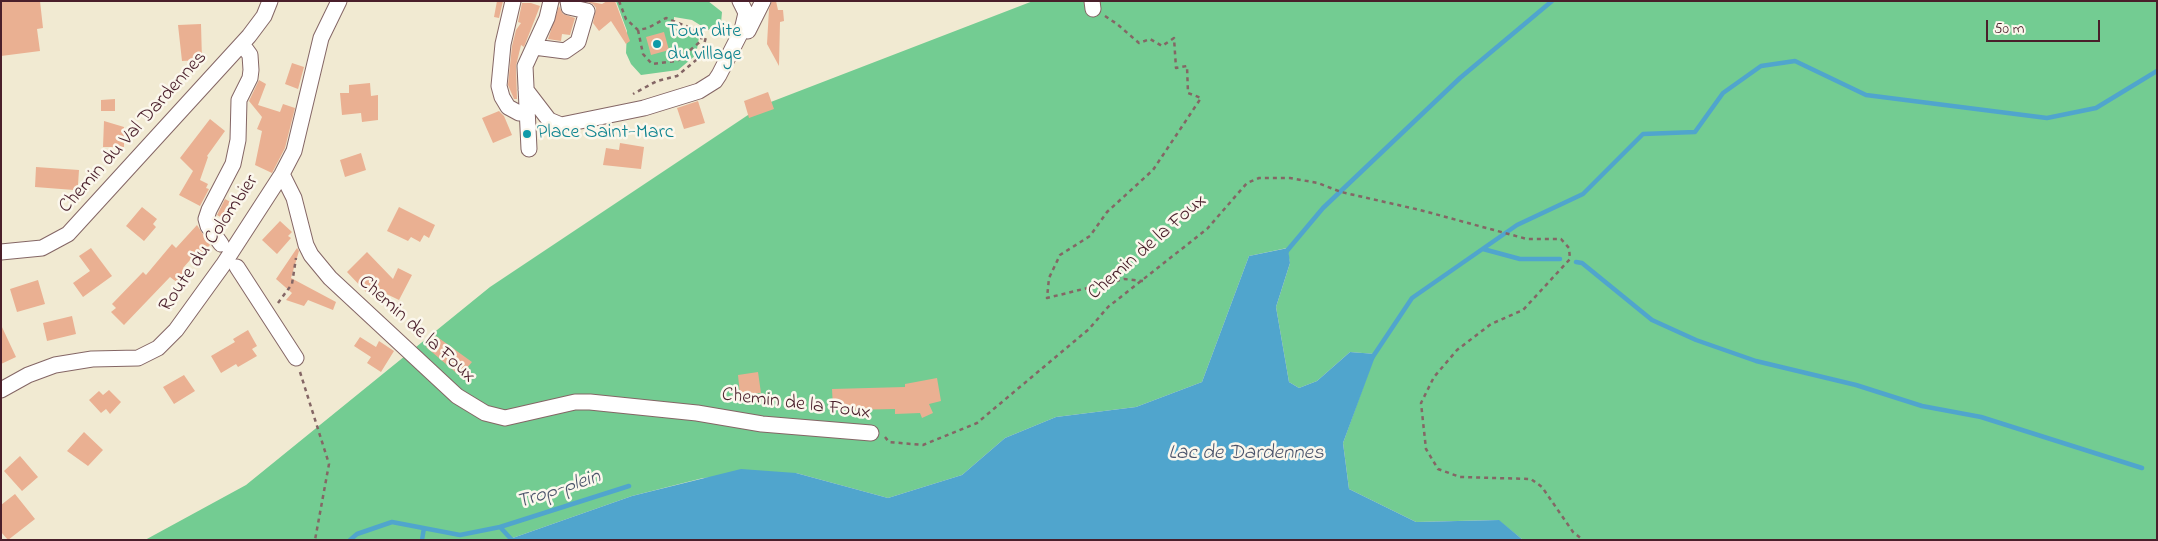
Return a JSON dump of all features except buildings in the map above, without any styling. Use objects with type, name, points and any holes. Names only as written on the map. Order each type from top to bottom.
[{"type":"street","name":"Chemin du Val Dardennes","points":[[1,252],[42,248],[68,234],[242,44],[261,20],[270,1]]},
{"type":"street","name":"Route du Colombier","points":[[1,390],[28,375],[55,365],[92,360],[129,359],[149,354],[158,348],[188,316],[282,174],[294,151],[322,38],[338,1]]},
{"type":"street","points":[[513,1],[500,61],[500,91],[504,102],[513,111],[519,113],[526,111]]},
{"type":"street","points":[[529,149],[526,111],[526,66],[549,13],[550,1]]},
{"type":"street","points":[[534,47],[558,52],[575,46],[587,11],[569,7],[568,1]]},
{"type":"street","points":[[526,90],[553,123],[574,123],[644,108],[699,91],[715,81],[742,30],[746,13],[740,1]]},
{"type":"street","points":[[730,53],[742,44],[763,1]]},
{"type":"street","points":[[221,244],[208,226],[206,219],[233,164],[238,140],[239,100],[250,78],[251,70],[250,55],[242,44]]},
{"type":"street","name":"Chemin de la Foux","points":[[282,174],[294,198],[306,244],[311,255],[330,278],[405,350],[457,396],[495,417],[505,418],[575,402],[590,402],[697,413],[762,424],[871,433]]},
{"type":"street","points":[[237,267],[296,358]]},
{"type":"path","points":[[619,1],[626,19],[638,30],[643,54],[652,64],[677,61],[701,41],[702,34]]},
{"type":"path","points":[[1092,5],[1139,43],[1150,39],[1162,46],[1174,38],[1176,68],[1186,66],[1188,94],[1201,98],[1153,170],[1107,212],[1090,236],[1060,255],[1049,278],[1047,298],[1124,278],[1143,281]]},
{"type":"path","points":[[625,99],[657,81],[677,76],[702,56],[706,37],[691,28],[666,18],[648,28],[638,30]]},
{"type":"path","name":"Chemin de la Foux","points":[[871,433],[885,437],[889,442],[923,445],[977,423],[1089,329],[1108,307],[1143,281],[1207,228],[1247,183],[1259,178],[1290,178],[1318,183],[1341,192],[1420,210],[1527,239],[1561,239],[1569,248],[1570,259],[1523,310],[1491,324],[1457,350],[1434,377],[1421,403],[1426,449],[1438,469],[1460,477],[1531,479],[1542,487],[1573,532],[1582,540]]},
{"type":"path","points":[[269,317],[292,284],[297,257],[306,244]]},
{"type":"path","points":[[296,358],[315,412],[329,464],[315,540]]},
{"type":"green space","points":[[616,1],[708,1],[722,12],[721,23],[708,30],[692,20],[674,17],[674,28],[699,37],[696,55],[678,70],[641,75],[631,64],[626,53],[627,31]]},
{"type":"green space","points":[[1033,1],[2157,1],[2157,540],[1523,540],[1498,520],[1416,522],[1349,489],[1343,443],[1375,354],[1350,352],[1317,381],[1299,388],[1289,382],[1276,307],[1290,263],[1287,248],[1249,256],[1202,382],[1136,407],[1056,417],[1005,438],[962,475],[888,498],[796,473],[703,478],[632,496],[507,540],[145,540],[246,485],[490,287],[763,105]]},
{"type":"water","name":"Lac de Dardennes","points":[[1288,248],[1290,263],[1276,307],[1289,382],[1299,388],[1317,381],[1350,352],[1376,354],[1343,443],[1349,489],[1416,522],[1499,520],[1523,540],[507,540],[632,496],[741,469],[796,473],[888,498],[962,475],[1005,438],[1056,417],[1136,407],[1202,382],[1249,256]]},
{"type":"waterway","points":[[1286,252],[1323,208],[1460,78],[1552,1]]},
{"type":"waterway","points":[[1372,358],[1412,298],[1517,225],[1583,194],[1643,134],[1695,132],[1723,93],[1761,66],[1795,61],[1866,95],[2047,118],[2096,108],[2157,71]]},
{"type":"waterway","points":[[1483,249],[1520,259],[1560,259]]},
{"type":"waterway","points":[[1576,262],[1582,263],[1652,320],[1696,340],[1756,361],[1856,385],[1922,406],[1981,417],[2142,468]]},
{"type":"waterway","name":"Trop-plein","points":[[500,527],[629,486]]},
{"type":"waterway","name":"Trop-plein","points":[[350,540],[357,534],[392,522],[460,535],[500,527],[512,540]]},
{"type":"waterway","points":[[422,540],[424,528]]},
{"type":"place","name":"Tour dite du village","points":[[657,44]]},
{"type":"place","name":"Place Saint-Marc","points":[[527,134]]}]
